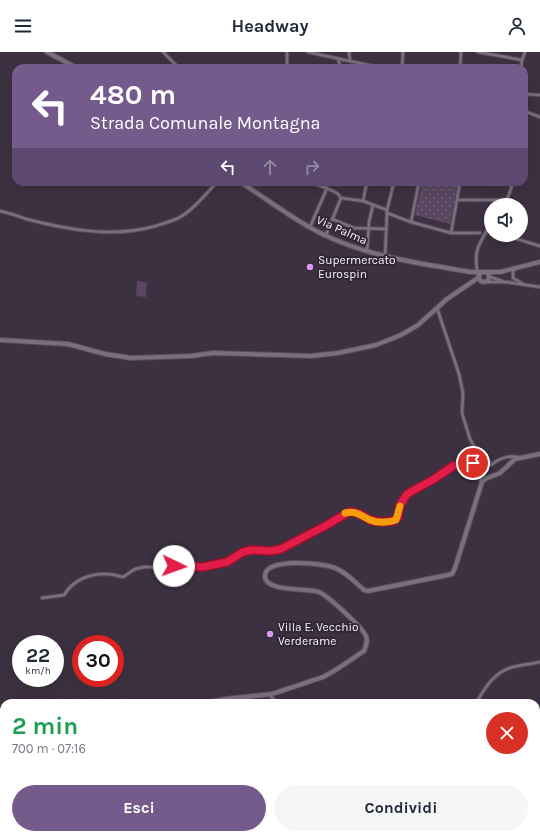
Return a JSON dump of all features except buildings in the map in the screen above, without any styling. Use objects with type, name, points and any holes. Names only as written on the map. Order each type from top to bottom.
[{"type":"street","points":[[46,52],[68,64]]},
{"type":"street","points":[[163,52],[175,64]]},
{"type":"street","points":[[287,52],[287,64]]},
{"type":"street","points":[[308,52],[364,64]]},
{"type":"street","points":[[349,52],[350,61]]},
{"type":"street","points":[[402,64],[403,52]]},
{"type":"street","points":[[460,64],[461,52]]},
{"type":"street","points":[[478,52],[522,60]]},
{"type":"street","points":[[522,64],[525,52]]},
{"type":"street","points":[[338,58],[340,64]]},
{"type":"street","points":[[528,94],[540,95]]},
{"type":"street","points":[[528,113],[540,117]]},
{"type":"street","points":[[0,211],[27,219],[76,229],[107,232],[137,231],[164,224],[182,216],[213,186]]},
{"type":"street","name":"Via Palma","points":[[246,186],[310,227],[367,252],[385,257],[471,272]]},
{"type":"street","points":[[322,186],[338,194],[341,198],[363,201],[411,222],[451,233],[480,233]]},
{"type":"street","points":[[363,201],[366,186]]},
{"type":"street","points":[[385,257],[387,212],[393,186]]},
{"type":"street","points":[[411,222],[418,186]]},
{"type":"street","points":[[451,233],[459,186]]},
{"type":"street","points":[[508,198],[512,186]]},
{"type":"street","points":[[310,227],[327,188]]},
{"type":"street","points":[[326,235],[341,198]]},
{"type":"street","points":[[457,200],[484,200]]},
{"type":"street","points":[[367,252],[372,205]]},
{"type":"street","points":[[332,219],[354,228],[386,229]]},
{"type":"street","points":[[478,276],[476,252],[479,242],[484,234]]},
{"type":"street","points":[[527,242],[540,246]]},
{"type":"street","points":[[466,287],[487,281],[490,277],[500,272],[540,262]]},
{"type":"street","points":[[477,264],[478,268],[488,273],[490,277],[507,282],[540,287]]},
{"type":"street","points":[[477,264],[471,272],[478,276],[483,282]]},
{"type":"street","points":[[515,268],[513,271],[513,278],[525,285]]},
{"type":"street","points":[[0,340],[68,344],[105,354],[131,358],[191,356],[213,353],[311,356],[338,353],[388,342],[418,325],[447,299],[466,287],[479,274],[484,272],[500,272]]},
{"type":"street","points":[[483,282],[507,282]]},
{"type":"street","points":[[437,308],[459,374],[463,393],[462,413],[470,439],[475,448],[491,465],[505,457],[511,456],[519,458]]},
{"type":"street","points":[[482,482],[485,479],[500,473],[512,461],[519,458],[540,454]]},
{"type":"street","points":[[42,598],[64,595],[76,581],[102,574],[123,577],[127,576],[135,569],[148,566],[167,567],[181,565],[203,567],[227,562],[243,552],[252,550],[271,551],[281,549],[349,512],[360,514],[370,520],[380,522],[393,521],[398,517],[400,505],[407,494],[434,479],[453,466],[476,463],[480,470],[482,482],[452,574],[368,591],[364,590],[341,571],[329,566],[291,563],[275,566],[267,570],[264,577],[267,583],[271,585],[309,590],[324,594],[361,628],[367,641],[364,650],[323,677],[269,694],[225,699]]},
{"type":"street","points":[[479,699],[488,684],[501,672],[517,666],[540,662]]},
{"type":"street","points":[[269,694],[273,699]]},
{"type":"shaded area","points":[[421,186],[457,186],[450,224],[415,215]]},
{"type":"shaded area","points":[[137,281],[147,282],[146,297],[136,296]]},
{"type":"slow traffic","points":[[345,513],[355,512],[370,520],[390,522],[396,520],[398,517],[400,506]]},
{"type":"place","name":"Supermercato Eurospin","points":[[310,267]]},
{"type":"place","name":"Villa E. Vecchio Verderame","points":[[270,634]]},
{"type":"route","points":[[174,566],[181,565],[203,567],[227,562],[243,552],[252,550],[271,551],[281,549],[349,512],[355,512],[370,520],[380,522],[390,522],[396,520],[400,505],[407,494],[434,479],[448,468],[473,463]]}]
